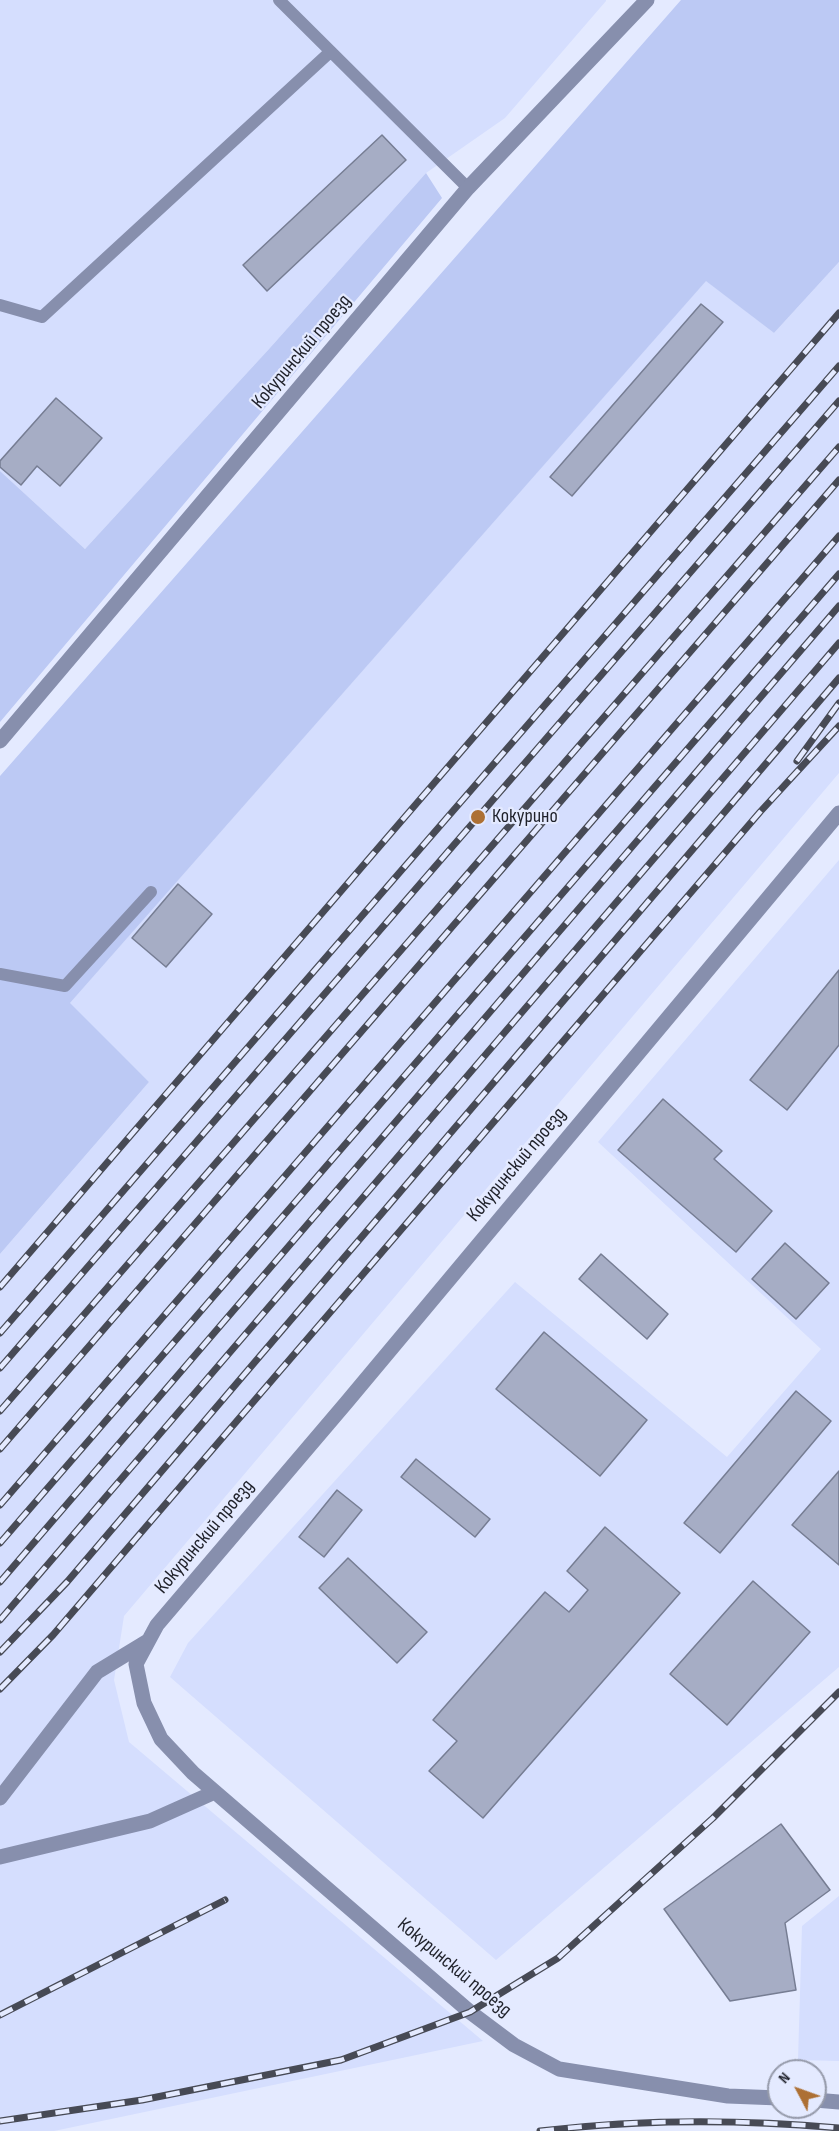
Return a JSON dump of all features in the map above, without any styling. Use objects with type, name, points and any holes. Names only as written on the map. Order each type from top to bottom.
[{"type":"street","name":"Кокуринский проезд","points":[[0,741],[468,188],[647,0]]},
{"type":"street","name":"Кокуринский проезд","points":[[767,2098],[728,2096],[559,2069],[514,2044],[470,2012],[215,1792],[160,1739],[144,1703],[136,1664],[157,1625],[346,1403],[839,813]]},
{"type":"street","points":[[0,1798],[97,1672],[148,1641]]},
{"type":"street","points":[[0,1857],[150,1821],[215,1792]]},
{"type":"lane","points":[[279,0],[329,53],[468,188]]},
{"type":"lane","points":[[0,305],[42,317],[329,53]]},
{"type":"lane","points":[[0,974],[65,986],[151,892]]},
{"type":"shaded area","points":[[0,0],[606,1],[505,118],[426,173],[269,349],[85,549],[0,471]]},
{"type":"shaded area","points":[[681,0],[839,0],[839,262],[774,333],[706,281],[70,1003],[149,1082],[0,1254],[0,776]]},
{"type":"shaded area","points":[[426,173],[442,198],[0,722],[0,471],[85,549],[269,349]]},
{"type":"shaded area","points":[[839,262],[839,773],[124,1616],[114,1680],[129,1742],[483,2041],[54,2131],[0,2131],[0,1254],[149,1082],[69,1004],[706,280],[774,333]]},
{"type":"shaded area","points":[[839,860],[839,1667],[496,1960],[170,1677],[188,1643],[515,1282],[727,1457],[821,1349],[598,1142]]},
{"type":"shaded area","points":[[839,1896],[839,2061],[798,2059],[802,1926]]},
{"type":"building","points":[[382,135],[406,160],[267,291],[243,265]]},
{"type":"building","points":[[701,304],[723,322],[572,496],[550,477]]},
{"type":"building","points":[[56,398],[102,438],[60,486],[37,466],[21,485],[0,467],[0,461]]},
{"type":"building","points":[[178,884],[212,914],[166,967],[132,938]]},
{"type":"building","points":[[839,970],[839,1045],[787,1110],[750,1080]]},
{"type":"building","points":[[663,1099],[722,1151],[714,1159],[772,1211],[736,1252],[618,1150]]},
{"type":"building","points":[[785,1243],[829,1283],[796,1319],[752,1279]]},
{"type":"building","points":[[601,1254],[668,1314],[647,1339],[579,1279]]},
{"type":"building","points":[[544,1332],[647,1420],[600,1476],[496,1389]]},
{"type":"building","points":[[796,1391],[831,1421],[720,1553],[684,1523]]},
{"type":"building","points":[[416,1459],[490,1519],[475,1537],[401,1477]]},
{"type":"building","points":[[839,1471],[839,1565],[792,1525]]},
{"type":"building","points":[[337,1490],[362,1510],[324,1557],[299,1537]]},
{"type":"building","points":[[605,1527],[680,1593],[483,1818],[429,1771],[457,1741],[433,1720],[545,1592],[569,1612],[588,1590],[567,1571]]},
{"type":"building","points":[[348,1558],[427,1632],[397,1663],[319,1588]]},
{"type":"building","points":[[753,1581],[810,1632],[727,1725],[670,1674]]},
{"type":"building","points":[[781,1824],[830,1890],[785,1923],[796,1990],[730,2001],[664,1909]]},
{"type":"railway","points":[[0,1287],[839,313]]},
{"type":"railway","points":[[0,1333],[839,366]]},
{"type":"railway","points":[[0,1368],[839,401]]},
{"type":"railway","points":[[0,1411],[839,447]]},
{"type":"railway","points":[[0,1449],[839,480]]},
{"type":"railway","points":[[0,1505],[839,536]]},
{"type":"railway","points":[[0,1543],[839,574]]},
{"type":"railway","points":[[0,1582],[839,606]]},
{"type":"railway","points":[[0,1620],[839,643]]},
{"type":"railway","points":[[0,1652],[67,1582],[839,678]]},
{"type":"railway","points":[[797,761],[839,703]]},
{"type":"railway","points":[[0,1689],[53,1635],[760,812],[839,726]]},
{"type":"railway","points":[[0,2121],[142,2100],[341,2060],[470,2012],[558,1958],[713,1818],[839,1692]]},
{"type":"railway","points":[[0,2015],[225,1900]]},
{"type":"railway","points":[[540,2131],[652,2122],[764,2123],[839,2128]]},
{"type":"place","name":"Кокурино","points":[[478,817]]}]
